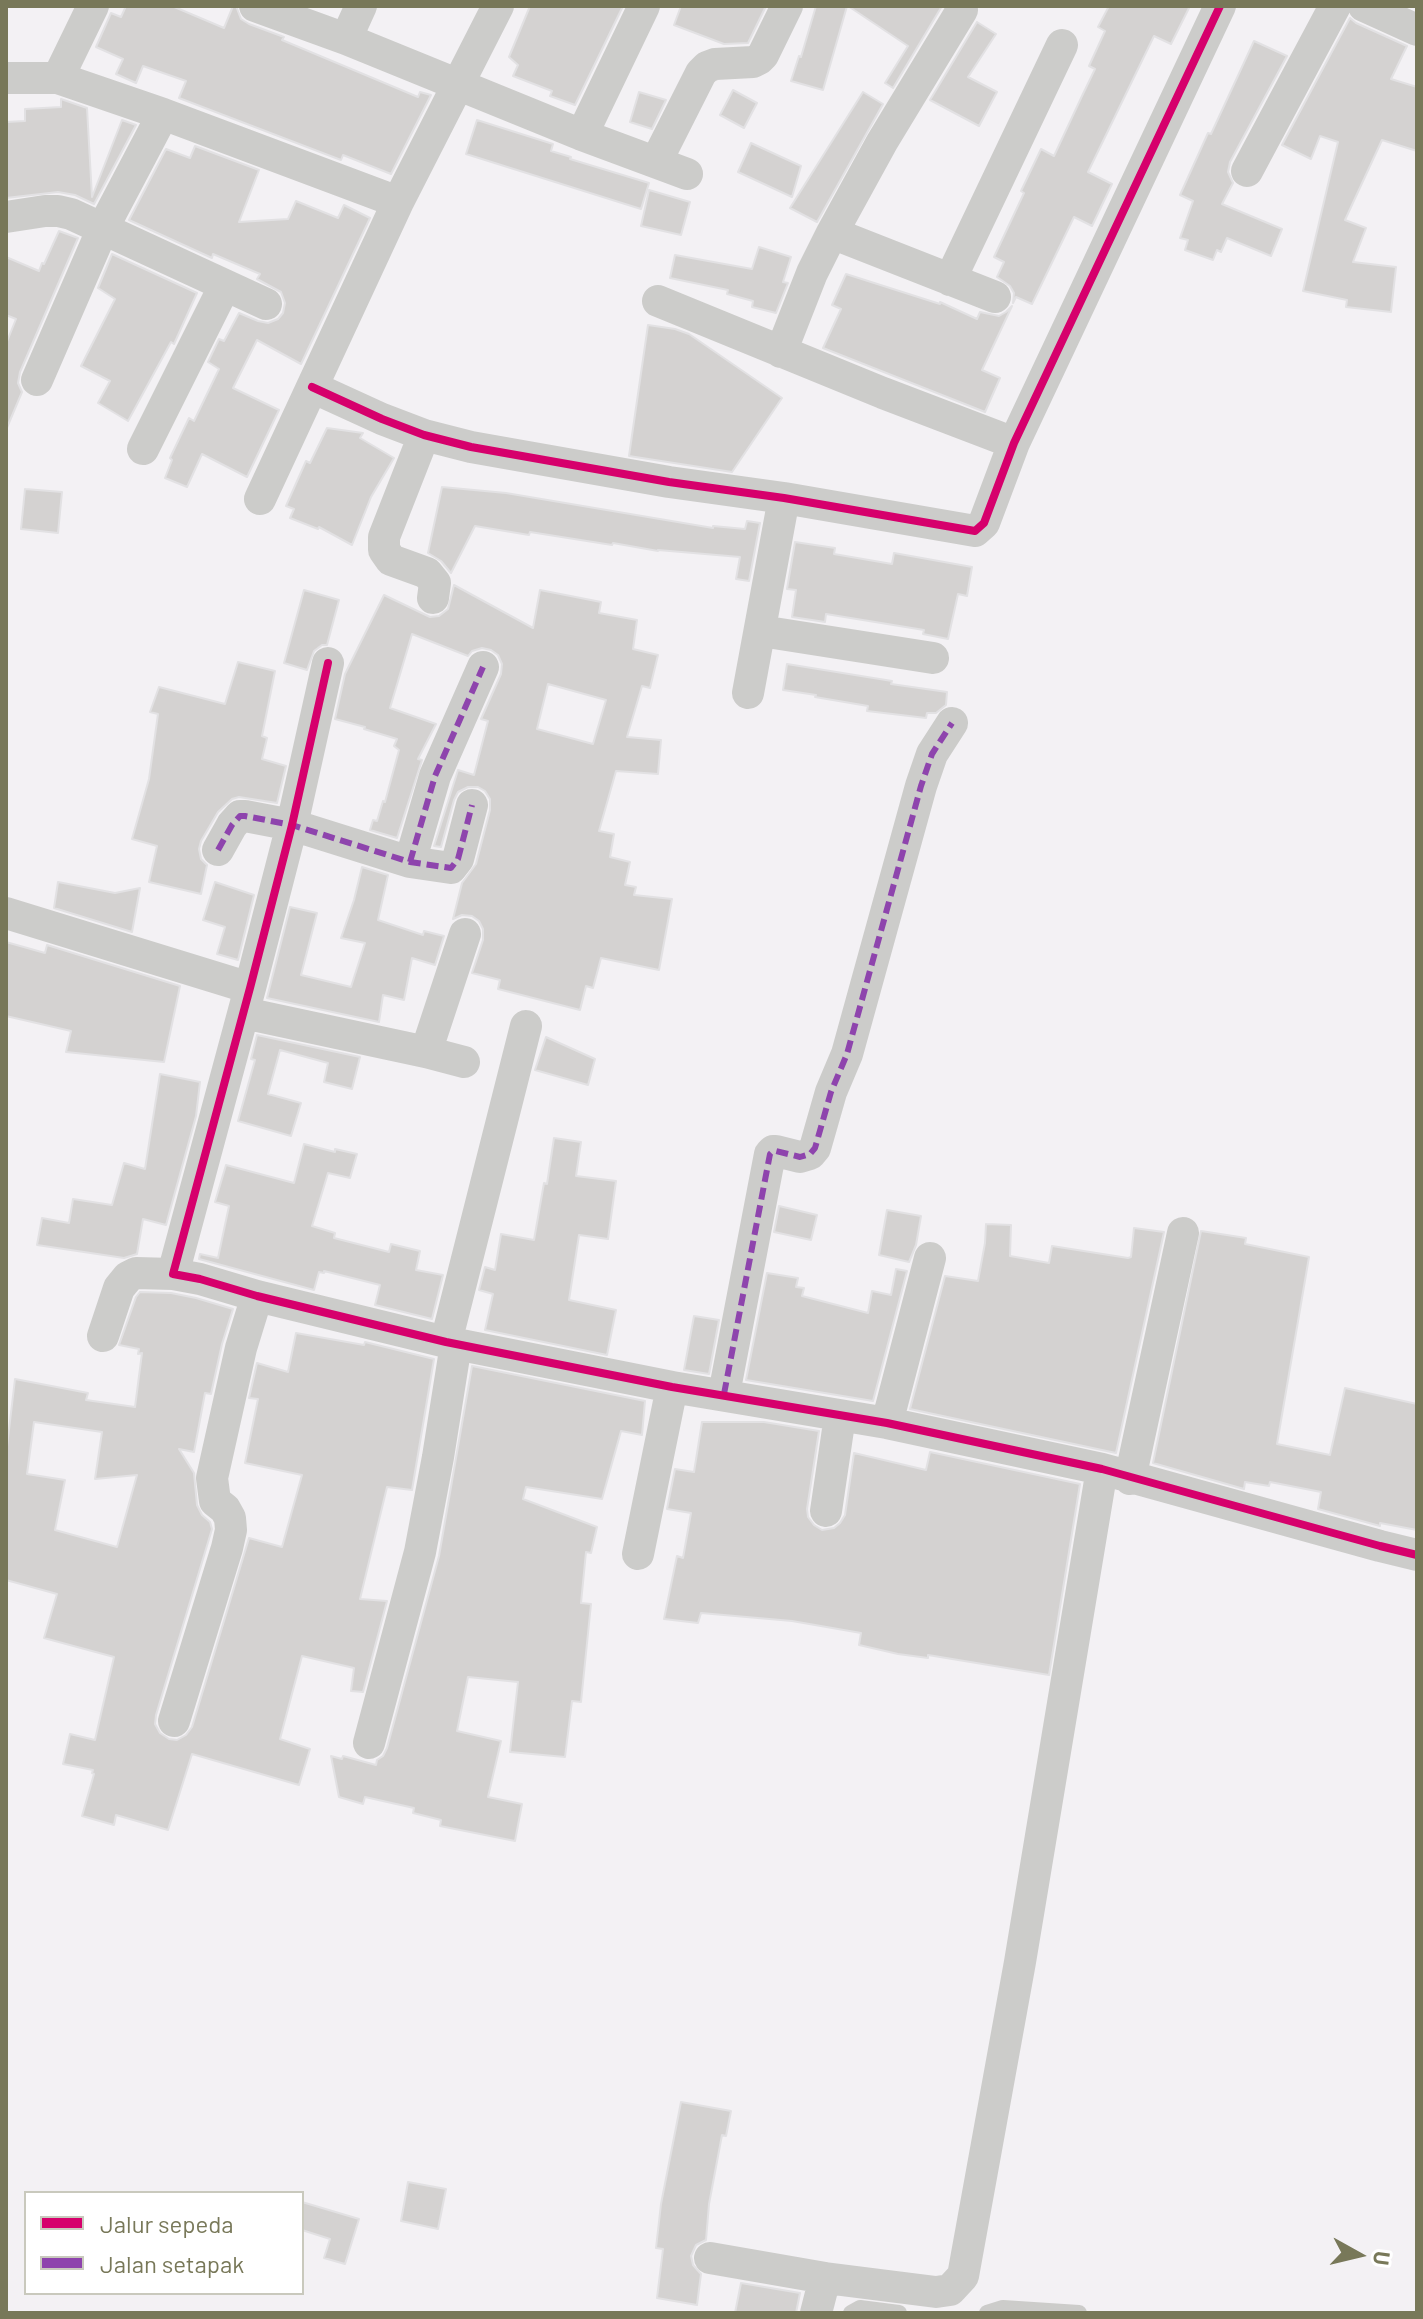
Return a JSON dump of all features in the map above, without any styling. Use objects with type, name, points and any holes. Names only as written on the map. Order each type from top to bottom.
[{"type":"street","points":[[58,78],[93,6]]},
{"type":"street","points":[[255,6],[687,174]]},
{"type":"street","points":[[346,39],[361,6]]},
{"type":"street","points":[[260,499],[398,202],[498,6]]},
{"type":"street","points":[[582,135],[644,6]]},
{"type":"street","points":[[656,162],[701,73],[715,64],[759,59],[787,6]]},
{"type":"street","points":[[312,387],[424,435],[471,447],[975,531],[984,523],[1014,443],[1220,6]]},
{"type":"street","points":[[1247,171],[1335,6]]},
{"type":"street","points":[[1364,6],[1417,30]]},
{"type":"street","points":[[781,352],[812,273],[832,233],[882,142],[962,10]]},
{"type":"street","points":[[950,280],[1062,45]]},
{"type":"street","points":[[6,78],[58,78],[398,202]]},
{"type":"street","points":[[37,380],[103,228],[163,114]]},
{"type":"street","points":[[6,217],[58,211],[71,214],[266,304]]},
{"type":"street","points":[[832,233],[995,297]]},
{"type":"street","points":[[143,449],[225,285]]},
{"type":"street","points":[[658,301],[1014,443]]},
{"type":"street","points":[[424,435],[384,537],[384,550],[391,560],[427,573],[435,583],[433,598]]},
{"type":"street","points":[[748,693],[784,498]]},
{"type":"street","points":[[761,631],[933,658]]},
{"type":"street","points":[[173,1274],[292,825],[328,663]]},
{"type":"street","points":[[410,862],[435,776],[483,667]]},
{"type":"street","points":[[724,1394],[770,1154],[776,1151],[800,1157],[810,1154],[815,1148],[831,1092],[847,1054],[921,786],[932,754],[952,723]]},
{"type":"street","points":[[218,850],[240,816],[292,825],[410,862],[447,869],[456,865],[472,805]]},
{"type":"street","points":[[6,913],[247,1001],[464,1062]]},
{"type":"street","points":[[426,1052],[465,934]]},
{"type":"street","points":[[369,1743],[420,1552],[438,1457],[451,1343],[526,1026]]},
{"type":"street","points":[[710,2258],[825,2278],[936,2292],[950,2290],[963,2276],[1020,1962],[1116,1474],[1183,1233]]},
{"type":"street","points":[[887,1423],[930,1258]]},
{"type":"street","points":[[103,1336],[119,1288],[128,1277],[136,1273],[173,1274],[451,1343],[672,1387],[887,1423],[1116,1474],[1417,1555]]},
{"type":"street","points":[[174,1721],[231,1530],[230,1518],[215,1501],[212,1478],[229,1396],[257,1296]]},
{"type":"street","points":[[638,1554],[672,1387]]},
{"type":"street","points":[[826,1511],[840,1416]]},
{"type":"street","points":[[816,2313],[825,2278]]},
{"type":"lane","points":[[851,2313],[860,2308],[899,2313]]},
{"type":"lane","points":[[987,2313],[1003,2308],[1079,2313]]},
{"type":"building","points":[[126,6],[172,6],[224,28],[233,6],[236,6],[241,19],[284,37],[282,40],[418,97],[420,92],[431,95],[391,174],[343,155],[341,160],[179,98],[186,81],[143,66],[136,83],[116,74],[123,59],[96,47],[111,13],[121,17]]},
{"type":"building","points":[[530,6],[623,6],[575,105],[550,96],[552,91],[513,76],[518,65],[509,57]]},
{"type":"building","points":[[681,6],[766,6],[748,43],[724,44],[674,25]]},
{"type":"building","points":[[816,6],[847,6],[823,90],[791,81]]},
{"type":"building","points":[[848,6],[942,6],[893,88],[885,83],[908,46]]},
{"type":"building","points":[[1109,6],[1190,6],[1171,44],[1154,36],[1088,172],[1112,184],[1092,226],[1074,217],[1032,304],[1016,297],[1013,303],[1014,293],[1010,286],[997,277],[1004,262],[994,257],[1041,149],[1054,156],[1095,69],[1089,66],[1105,31],[1098,27]]},
{"type":"building","points":[[1350,18],[1407,46],[1391,79],[1417,87],[1417,151],[1382,140],[1345,220],[1366,228],[1353,262],[1396,267],[1391,312],[1346,307],[1347,300],[1303,291],[1338,142],[1320,136],[1311,159],[1282,145]]},
{"type":"building","points":[[977,22],[996,34],[968,77],[997,92],[979,126],[930,100]]},
{"type":"building","points":[[1254,41],[1287,56],[1230,162],[1228,172],[1233,183],[1222,204],[1282,229],[1271,256],[1227,238],[1221,252],[1217,250],[1213,260],[1185,250],[1188,240],[1180,238],[1193,201],[1180,195]]},
{"type":"building","points":[[733,90],[757,103],[744,128],[720,115]]},
{"type":"building","points":[[639,92],[666,100],[652,129],[630,122]]},
{"type":"building","points":[[863,92],[883,104],[817,222],[790,208]]},
{"type":"building","points":[[61,99],[87,108],[92,197],[122,120],[136,125],[94,204],[75,195],[58,192],[6,198],[6,122],[25,121],[25,109],[61,107]]},
{"type":"building","points":[[477,120],[553,144],[551,151],[570,159],[649,183],[641,209],[466,154]]},
{"type":"building","points":[[751,143],[801,166],[792,197],[738,172]]},
{"type":"building","points":[[195,146],[259,170],[239,222],[288,219],[296,201],[338,218],[344,205],[370,218],[301,364],[257,340],[233,388],[279,410],[247,477],[202,454],[187,487],[165,478],[172,460],[170,458],[189,418],[194,421],[219,369],[208,362],[219,339],[224,341],[239,313],[268,323],[278,319],[285,303],[281,292],[257,279],[260,274],[213,254],[212,258],[129,220],[166,149],[190,158]]},
{"type":"building","points":[[649,190],[690,202],[681,235],[641,226]]},
{"type":"building","points":[[59,231],[78,238],[20,372],[18,383],[22,392],[6,430],[6,344],[16,319],[6,315],[6,257],[39,271]]},
{"type":"building","points":[[759,247],[791,257],[783,282],[788,283],[776,313],[752,307],[753,301],[727,294],[728,290],[670,278],[675,255],[752,269]]},
{"type":"building","points":[[112,254],[197,293],[174,344],[171,342],[128,421],[98,403],[110,381],[81,366],[115,299],[98,288]]},
{"type":"building","points":[[846,274],[940,302],[977,319],[980,312],[999,316],[1012,306],[982,370],[1000,378],[985,412],[823,348],[841,309],[832,305]]},
{"type":"building","points":[[648,325],[689,334],[782,398],[732,472],[629,456]]},
{"type":"building","points":[[327,428],[363,433],[360,438],[394,458],[371,497],[352,545],[319,527],[290,518],[294,509],[286,506],[306,461],[310,463]]},
{"type":"building","points":[[442,487],[506,493],[713,528],[745,529],[747,521],[760,523],[749,581],[736,579],[740,557],[658,551],[475,526],[451,573],[441,561],[428,553]]},
{"type":"building","points":[[25,489],[62,492],[58,533],[21,529]]},
{"type":"building","points":[[795,542],[835,548],[834,554],[892,564],[894,553],[972,567],[967,596],[958,594],[948,639],[923,634],[924,630],[826,614],[825,622],[792,617],[796,590],[787,589]]},
{"type":"building","points":[[454,585],[533,628],[540,590],[601,602],[599,613],[637,620],[633,649],[658,655],[650,688],[642,686],[627,737],[661,740],[658,774],[616,771],[599,831],[614,834],[610,857],[630,862],[625,885],[636,887],[634,895],[672,899],[659,970],[601,958],[593,988],[586,986],[580,1010],[498,989],[500,980],[472,973],[483,940],[483,929],[472,916],[462,915],[453,919],[462,883],[476,864],[490,810],[490,799],[485,791],[468,787],[458,792],[441,847],[434,846],[458,770],[474,775],[488,721],[481,719],[501,674],[502,664],[498,655],[491,650],[482,648],[468,656],[412,634],[390,708],[436,724],[418,759],[422,760],[397,838],[370,830],[385,802],[399,750],[394,746],[397,739],[335,719],[345,674],[384,595],[430,617],[439,616],[448,609]],"holes":[[[548,684],[606,700],[593,744],[537,729]]]},
{"type":"building","points":[[304,590],[339,600],[327,645],[314,651],[307,670],[284,663]]},
{"type":"building","points":[[238,662],[275,671],[262,736],[267,738],[262,759],[286,766],[277,803],[239,797],[232,799],[218,812],[199,849],[201,859],[207,865],[201,894],[149,882],[157,846],[132,839],[149,779],[158,714],[150,712],[159,687],[225,704]]},
{"type":"building","points":[[787,664],[947,692],[946,705],[936,713],[927,713],[926,718],[867,711],[868,706],[783,690]]},
{"type":"building","points":[[362,867],[388,875],[378,920],[423,935],[424,931],[444,936],[435,965],[412,958],[404,1000],[383,995],[379,1022],[267,998],[290,907],[317,913],[301,975],[351,987],[365,943],[341,938]]},
{"type":"building","points":[[58,882],[115,893],[140,888],[132,932],[54,908]]},
{"type":"building","points":[[215,882],[254,895],[238,960],[217,954],[225,927],[203,920]]},
{"type":"building","points":[[6,942],[45,953],[47,945],[180,986],[164,1062],[66,1052],[71,1031],[6,1016]]},
{"type":"building","points":[[257,1035],[360,1057],[352,1089],[324,1082],[328,1063],[280,1050],[268,1094],[301,1103],[291,1136],[238,1121],[255,1060],[251,1059]]},
{"type":"building","points":[[546,1037],[595,1059],[588,1085],[535,1070]]},
{"type":"building","points":[[160,1074],[200,1082],[196,1116],[166,1225],[143,1219],[137,1254],[124,1258],[37,1245],[42,1218],[69,1223],[73,1199],[112,1205],[124,1163],[145,1169]]},
{"type":"building","points":[[554,1138],[581,1142],[576,1176],[616,1181],[608,1239],[579,1235],[569,1300],[616,1310],[607,1355],[485,1330],[493,1294],[479,1290],[485,1267],[495,1270],[501,1234],[534,1240]]},
{"type":"building","points":[[304,1144],[357,1154],[350,1178],[328,1173],[312,1226],[335,1233],[334,1238],[389,1252],[391,1244],[420,1251],[416,1270],[443,1275],[432,1319],[375,1305],[380,1285],[324,1271],[319,1272],[314,1290],[199,1259],[200,1254],[218,1258],[229,1206],[215,1202],[226,1165],[294,1183]]},
{"type":"building","points":[[779,1206],[817,1215],[811,1240],[774,1232]]},
{"type":"building","points":[[887,1210],[921,1216],[916,1245],[909,1262],[879,1255]]},
{"type":"building","points":[[986,1224],[1011,1225],[1010,1256],[1049,1263],[1052,1246],[1128,1258],[1131,1257],[1134,1228],[1164,1232],[1116,1453],[910,1409],[945,1276],[978,1281]]},
{"type":"building","points":[[1201,1231],[1246,1238],[1245,1244],[1309,1257],[1277,1444],[1330,1455],[1345,1388],[1417,1404],[1417,1530],[1380,1523],[1380,1526],[1318,1509],[1321,1492],[1270,1482],[1269,1486],[1245,1482],[1244,1489],[1153,1463]]},
{"type":"building","points":[[896,1269],[907,1271],[873,1401],[746,1380],[767,1273],[798,1278],[796,1287],[804,1288],[802,1296],[868,1313],[872,1291],[891,1295]]},
{"type":"building","points":[[140,1292],[171,1293],[233,1309],[211,1394],[205,1393],[194,1452],[179,1449],[194,1473],[197,1505],[212,1529],[156,1715],[155,1724],[160,1733],[169,1739],[177,1740],[192,1727],[249,1538],[282,1547],[302,1475],[245,1463],[258,1399],[249,1398],[257,1363],[288,1372],[296,1333],[364,1345],[365,1342],[434,1359],[412,1490],[387,1487],[360,1599],[387,1601],[363,1692],[351,1691],[354,1668],[302,1656],[280,1739],[310,1749],[299,1785],[192,1754],[168,1830],[116,1815],[114,1825],[82,1816],[93,1770],[63,1764],[70,1734],[95,1740],[114,1657],[44,1638],[57,1594],[6,1580],[6,1455],[15,1379],[88,1393],[86,1400],[135,1407],[142,1353],[138,1354],[139,1349],[119,1345]],"holes":[[[34,1422],[102,1432],[95,1479],[137,1475],[117,1547],[55,1530],[65,1480],[27,1474]]]},
{"type":"building","points":[[694,1316],[719,1320],[709,1374],[684,1370]]},
{"type":"building","points":[[472,1366],[645,1401],[642,1435],[621,1431],[602,1499],[526,1487],[523,1499],[597,1527],[591,1553],[586,1552],[581,1603],[591,1604],[581,1702],[572,1701],[565,1757],[510,1752],[518,1682],[468,1677],[457,1731],[501,1741],[488,1797],[522,1804],[515,1841],[440,1826],[441,1820],[413,1813],[414,1808],[365,1797],[363,1804],[339,1797],[331,1756],[376,1765],[387,1748],[439,1556]]},
{"type":"building","points":[[702,1422],[764,1422],[819,1431],[807,1509],[808,1517],[822,1530],[834,1528],[845,1515],[854,1453],[926,1470],[930,1452],[1080,1484],[1049,1675],[928,1655],[928,1658],[898,1654],[859,1645],[861,1633],[792,1621],[701,1613],[698,1623],[664,1619],[677,1556],[683,1558],[691,1513],[667,1509],[675,1469],[694,1472]]},
{"type":"building","points":[[681,2102],[731,2111],[726,2136],[722,2135],[709,2204],[706,2240],[696,2245],[691,2256],[693,2265],[701,2274],[697,2305],[657,2298],[663,2249],[656,2248],[661,2204]]},
{"type":"building","points":[[408,2182],[446,2189],[438,2229],[401,2221]]},
{"type":"building","points":[[304,2203],[359,2219],[345,2264],[324,2258],[330,2239],[304,2231]]},
{"type":"building","points":[[741,2283],[800,2293],[796,2313],[735,2313]]},
{"type":"marked path","points":[[410,862],[435,776],[483,667]]},
{"type":"marked path","points":[[724,1394],[770,1154],[776,1151],[800,1157],[810,1154],[815,1148],[831,1092],[847,1054],[921,786],[932,754],[952,723]]},
{"type":"marked path","points":[[218,850],[232,825],[240,816],[245,816],[292,825],[410,862],[451,868],[458,859],[472,805]]},
{"type":"cycle path","points":[[312,387],[424,435],[471,447],[975,531],[984,523],[1014,443],[1220,6]]},
{"type":"cycle path","points":[[328,663],[292,825],[173,1274],[446,1342],[672,1387],[887,1423],[1102,1469],[1417,1555]]}]
